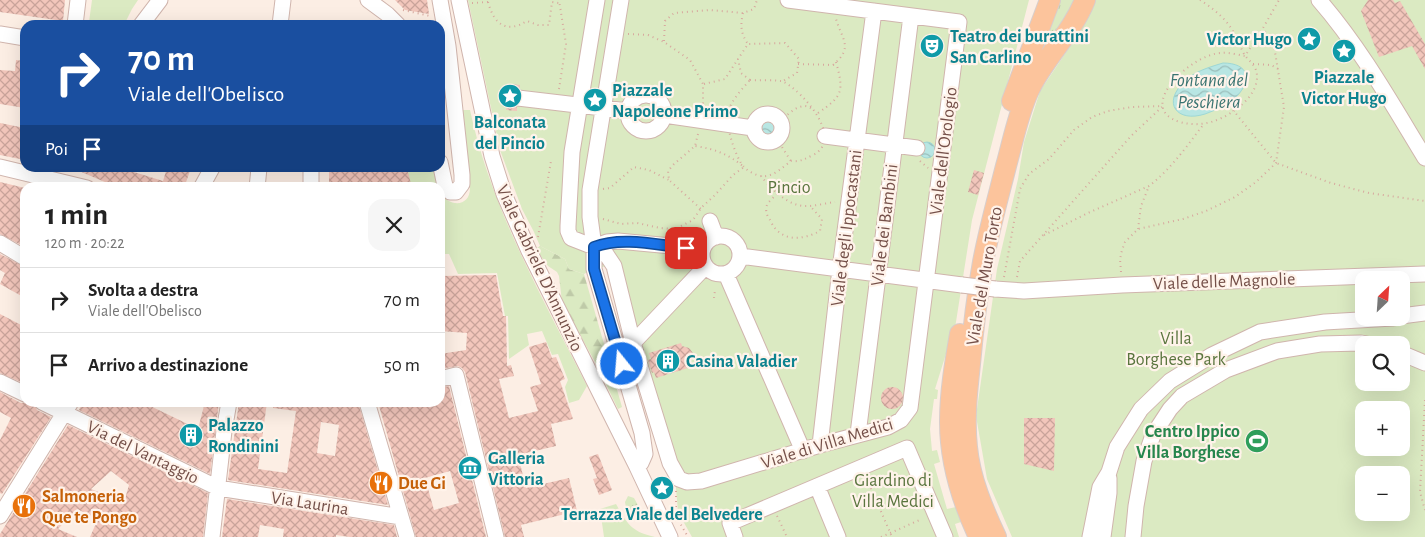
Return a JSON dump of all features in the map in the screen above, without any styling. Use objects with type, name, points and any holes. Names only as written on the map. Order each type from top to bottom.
[{"type":"main road","name":"Viale del Muro Torto","points":[[979,537],[963,497],[953,458],[950,428],[952,392],[971,260],[980,218],[1006,117],[1050,0]]},
{"type":"main road","name":"Viale del Muro Torto","points":[[996,537],[972,476],[967,450],[966,406],[983,262],[997,202],[1025,101],[1038,73],[1072,23],[1085,0]]},
{"type":"street","points":[[76,20],[78,0]]},
{"type":"street","points":[[145,20],[160,0]]},
{"type":"street","points":[[281,20],[283,0]]},
{"type":"street","points":[[368,0],[393,20]]},
{"type":"street","points":[[597,0],[578,105],[572,152],[568,231],[571,238],[594,247],[606,254],[612,261],[633,343],[670,462],[679,479]]},
{"type":"street","points":[[621,0],[590,190],[590,217],[594,247],[594,269],[644,443],[644,458],[636,467]]},
{"type":"street","points":[[788,0],[911,16]]},
{"type":"street","points":[[1319,0],[1354,46],[1386,93],[1425,158]]},
{"type":"street","name":"Viale Gabriele D'Annunzio","points":[[459,2],[492,156],[504,194],[529,251],[670,537]]},
{"type":"street","name":"Viale degli Ippocastani","points":[[820,445],[840,269],[874,11]]},
{"type":"street","name":"Viale dell'Orologio","points":[[911,16],[959,22],[927,281]]},
{"type":"street","name":"Viale dei Bambini","points":[[858,434],[911,16]]},
{"type":"street","points":[[445,31],[462,175],[462,184],[456,192],[450,192],[445,187]]},
{"type":"street","points":[[0,34],[20,37]]},
{"type":"street","points":[[648,96],[662,104],[664,115],[659,125],[650,131],[644,131],[630,122],[628,111],[637,98],[648,96]]},
{"type":"street","points":[[518,98],[628,111]]},
{"type":"street","points":[[764,114],[773,115],[780,121],[782,130],[778,138],[771,142],[762,142],[756,136],[753,128],[756,119],[764,114]]},
{"type":"street","points":[[664,115],[753,128]]},
{"type":"street","points":[[825,136],[917,148]]},
{"type":"street","points":[[0,167],[20,169]]},
{"type":"street","points":[[57,173],[75,182]]},
{"type":"street","points":[[710,221],[716,237]]},
{"type":"street","points":[[716,237],[730,239],[739,249],[738,264],[726,274],[711,272],[703,262],[703,249],[710,240],[716,237]]},
{"type":"street","points":[[594,247],[606,242],[618,241],[703,249]]},
{"type":"street","points":[[0,242],[20,255]]},
{"type":"street","name":"Viale delle Magnolie","points":[[740,256],[927,281],[994,289],[1020,290],[1425,274]]},
{"type":"street","points":[[633,343],[706,267]]},
{"type":"street","points":[[726,274],[804,451]]},
{"type":"street","name":"Viale di Villa Medici","points":[[679,479],[687,482],[701,481],[858,434],[888,427],[901,420],[910,408],[927,281]]},
{"type":"street","points":[[1410,315],[1425,314]]},
{"type":"street","points":[[1090,537],[1100,487],[1109,472],[1117,448],[1141,409],[1170,381],[1212,355],[1260,332],[1325,322],[1355,320]]},
{"type":"street","points":[[1133,537],[1144,461],[1153,434],[1170,409],[1182,396],[1226,370],[1277,351],[1320,344],[1355,343]]},
{"type":"street","points":[[1410,357],[1425,363]]},
{"type":"street","points":[[445,377],[456,375],[496,537]]},
{"type":"street","points":[[0,382],[20,392]]},
{"type":"street","points":[[212,537],[228,407]]},
{"type":"street","points":[[368,407],[407,537]]},
{"type":"street","points":[[2,507],[68,408]]},
{"type":"street","name":"Via del Vantaggio","points":[[68,408],[218,488]]},
{"type":"street","points":[[735,537],[730,523],[907,448],[945,537]]},
{"type":"street","points":[[1103,537],[1109,493],[1109,472]]},
{"type":"street","points":[[817,486],[838,537]]},
{"type":"street","name":"Via Laurina","points":[[218,488],[401,517]]},
{"type":"path","points":[[664,42],[665,21],[674,13],[710,10],[743,13],[754,9],[758,0]]},
{"type":"path","points":[[1200,0],[1209,6],[1231,28],[1245,56],[1253,64],[1257,82],[1250,98],[1216,120],[1203,125],[1185,124],[1176,121],[1167,114],[1163,106],[1168,87],[1190,64],[1205,57],[1222,53],[1245,56]]},
{"type":"path","points":[[1245,56],[1280,0]]},
{"type":"path","points":[[459,2],[488,1],[491,13],[499,24],[510,28],[518,27],[527,21],[538,25],[549,25],[552,2],[559,1],[566,44],[556,103]]},
{"type":"path","points":[[798,64],[833,65],[845,51],[846,43],[835,17],[836,6]]},
{"type":"path","points":[[399,7],[404,11],[429,16],[441,8]]},
{"type":"path","points":[[743,13],[741,22],[742,36],[748,44]]},
{"type":"path","points":[[1122,285],[1120,259],[1122,250],[1125,242],[1138,229],[1182,219],[1206,211],[1235,197],[1256,182],[1276,163],[1284,107],[1274,46],[1263,28]]},
{"type":"path","points":[[738,59],[741,73],[750,80],[783,81],[797,73],[799,59],[786,43],[748,44]]},
{"type":"path","points":[[703,84],[725,79],[748,44]]},
{"type":"path","points":[[817,113],[837,99],[841,90],[836,62]]},
{"type":"path","points":[[1253,64],[1271,65],[1278,69]]},
{"type":"path","points":[[744,167],[732,144],[727,113],[750,80]]},
{"type":"path","points":[[761,176],[773,174],[791,161],[799,162],[817,153],[822,146],[825,136],[817,113],[798,93],[783,81]]},
{"type":"path","points":[[780,121],[799,106],[808,106],[817,113]]},
{"type":"path","points":[[1020,290],[1020,261],[1131,136],[1163,106]]},
{"type":"path","points":[[1006,266],[1020,189],[1029,174],[1049,159],[1074,130],[1092,117],[1108,111],[1132,107],[1163,106]]},
{"type":"path","points":[[1233,110],[1276,163],[1340,186],[1369,193],[1425,201]]},
{"type":"path","points":[[1041,237],[1088,213],[1149,186],[1176,159],[1203,125]]},
{"type":"path","points":[[778,138],[791,161]]},
{"type":"path","points":[[695,146],[713,148],[729,156],[761,176],[777,194],[804,206],[850,200]]},
{"type":"path","points":[[536,243],[539,236],[551,161]]},
{"type":"path","points":[[590,190],[610,188],[634,167],[649,170],[669,180]]},
{"type":"path","points":[[590,217],[621,224],[637,223],[675,230],[693,220],[701,208],[733,175],[744,167]]},
{"type":"path","points":[[1138,229],[1141,206],[1149,186]]},
{"type":"path","points":[[777,194],[767,206],[766,213],[772,226],[780,234],[794,238],[808,238],[820,231],[822,219],[810,206]]},
{"type":"path","points":[[714,298],[715,290]]},
{"type":"path","points":[[1425,400],[1420,492],[1425,510]]},
{"type":"path","points":[[862,467],[892,537]]},
{"type":"path","points":[[679,479],[676,490],[676,516],[688,537]]},
{"type":"path","points":[[772,505],[787,537]]},
{"type":"path","points":[[881,537],[935,513]]},
{"type":"green space","points":[[92,0],[138,0],[126,20],[89,20]]},
{"type":"green space","name":"Pincio","points":[[468,0],[1029,0],[972,220],[953,341],[950,341],[935,389],[938,390],[937,399],[934,399],[930,429],[932,451],[937,450],[940,462],[934,464],[947,509],[956,507],[961,522],[955,524],[959,537],[692,537],[678,512],[673,453],[607,266],[584,274],[569,269],[565,259],[540,246],[522,209],[500,150]]},
{"type":"green space","points":[[1057,0],[1078,0],[1023,85]]},
{"type":"green space","name":"Villa Borghese Park","points":[[1094,0],[1425,0],[1425,537],[1012,537],[987,479],[976,416],[997,269],[1018,179],[1024,142],[1040,91],[1081,30]]},
{"type":"green space","points":[[462,110],[470,110],[479,146],[504,217],[587,386],[579,400],[569,403],[565,387],[568,380],[558,354],[552,355],[542,331],[527,334],[529,345],[509,359],[508,316],[505,316],[497,273],[458,274],[449,254],[445,254],[445,198],[453,203],[463,202],[469,195],[470,188],[465,183]]},
{"type":"green space","points":[[407,172],[436,172],[437,182],[410,182]]},
{"type":"green space","points":[[540,246],[565,259],[569,269],[584,274],[622,407],[618,409],[562,302],[557,272],[548,266],[538,252],[537,248]]},
{"type":"green space","points":[[628,496],[634,498],[639,507],[636,514],[632,514],[626,508],[625,502]]},
{"type":"green space","points":[[616,504],[635,530],[655,537],[604,537],[600,509]]},
{"type":"water","name":"Fontana del Peschiera","points":[[1223,63],[1238,66],[1246,74],[1245,85],[1236,97],[1205,114],[1187,116],[1180,113],[1173,103],[1178,89],[1185,81],[1198,72]]},
{"type":"water","points":[[767,120],[773,122],[775,128],[773,134],[767,136],[761,134],[759,128],[761,122]]},
{"type":"water","points":[[927,142],[935,150],[927,158],[919,150]]},
{"type":"building","points":[[0,0],[65,0],[63,20],[0,12]]},
{"type":"building","points":[[395,0],[427,0],[429,14],[405,10]]},
{"type":"building","points":[[1368,0],[1393,0],[1395,3],[1400,1],[1425,44],[1425,69],[1412,46],[1379,57],[1361,11]]},
{"type":"building","points":[[16,60],[20,60],[20,107],[0,104],[0,70],[15,71]]},
{"type":"building","points":[[510,84],[520,85],[520,89],[514,90],[509,96],[510,102],[517,107],[517,111],[506,110]]},
{"type":"building","points":[[0,123],[20,127],[20,159],[0,155]]},
{"type":"building","points":[[974,170],[984,173],[978,195],[968,192]]},
{"type":"building","points":[[81,172],[134,172],[163,181],[166,172],[190,172],[186,182],[105,182]]},
{"type":"building","points":[[329,172],[408,172],[410,182],[329,182]]},
{"type":"building","points":[[0,182],[20,187],[20,244],[0,234]]},
{"type":"building","points":[[0,254],[20,264],[20,295],[0,284],[5,273],[0,270]]},
{"type":"building","points":[[496,275],[503,316],[506,316],[507,366],[511,365],[514,376],[499,379],[509,418],[538,411],[530,387],[541,384],[529,347],[546,342],[552,358],[556,357],[565,379],[560,381],[573,419],[551,424],[556,446],[518,455],[526,488],[569,478],[577,511],[521,525],[524,537],[505,537],[465,372],[458,366],[445,368],[445,353],[466,350],[467,333],[445,331],[445,276]]},
{"type":"building","points":[[0,314],[20,324],[20,382],[0,373]]},
{"type":"building","name":"Casina Valadier","points":[[681,343],[682,346],[689,348],[693,353],[693,358],[687,364],[688,368],[656,378],[654,372],[652,373],[648,360],[651,359],[649,353]]},
{"type":"building","points":[[449,386],[486,537],[416,537],[379,407],[445,407],[445,387]],"holes":[[[450,471],[459,503],[434,510],[425,478]]]},
{"type":"building","points":[[892,387],[902,394],[903,398],[896,408],[892,409],[882,402],[881,398],[888,388]]},
{"type":"building","points":[[0,392],[20,402],[20,407],[36,407],[37,410],[51,417],[2,494],[0,493],[0,440],[11,418],[0,412]]},
{"type":"building","points":[[80,407],[152,407],[198,429],[204,407],[218,407],[210,474],[79,410]]},
{"type":"building","points":[[238,407],[266,407],[258,469],[287,473],[296,411],[273,407],[359,407],[388,505],[228,480]],"holes":[[[321,422],[339,425],[335,456],[317,453]]]},
{"type":"building","points":[[1024,418],[1055,418],[1054,471],[1024,464]]},
{"type":"building","points":[[68,425],[208,493],[203,537],[90,537],[98,519],[77,509],[58,529],[77,537],[0,537],[0,534]],"holes":[[[111,471],[129,485],[124,502],[91,489]]]},
{"type":"building","points":[[598,454],[612,490],[599,495],[593,479],[597,478],[589,457]]},
{"type":"building","points":[[227,499],[394,525],[397,537],[350,537],[336,535],[336,537],[283,537],[284,529],[260,525],[258,537],[222,537]]},
{"type":"place","name":"Victor Hugo","points":[[1309,39]]},
{"type":"place","name":"Teatro dei burattini San Carlino","points":[[932,46]]},
{"type":"place","name":"Piazzale Victor Hugo","points":[[1344,51]]},
{"type":"place","name":"Balconata del Pincio","points":[[510,96]]},
{"type":"place","name":"Piazzale Napoleone Primo","points":[[595,100]]},
{"type":"place","name":"Casina Valadier","points":[[668,361]]},
{"type":"place","name":"Palazzo Rondinini","points":[[191,435]]},
{"type":"place","name":"Centro Ippico Villa Borghese","points":[[1257,441]]},
{"type":"place","name":"Galleria Vittoria","points":[[470,468]]},
{"type":"place","name":"Due Gi","points":[[381,483]]},
{"type":"place","name":"Terrazza Viale del Belvedere","points":[[662,488]]},
{"type":"place","name":"Salmoneria Que te Pongo","points":[[24,506]]},
{"type":"route","points":[[622,364],[594,269],[594,247],[606,242],[618,241],[686,248]]},
{"type":"park label","name":"Giardino di Villa Medici","points":[[893,490]]}]
